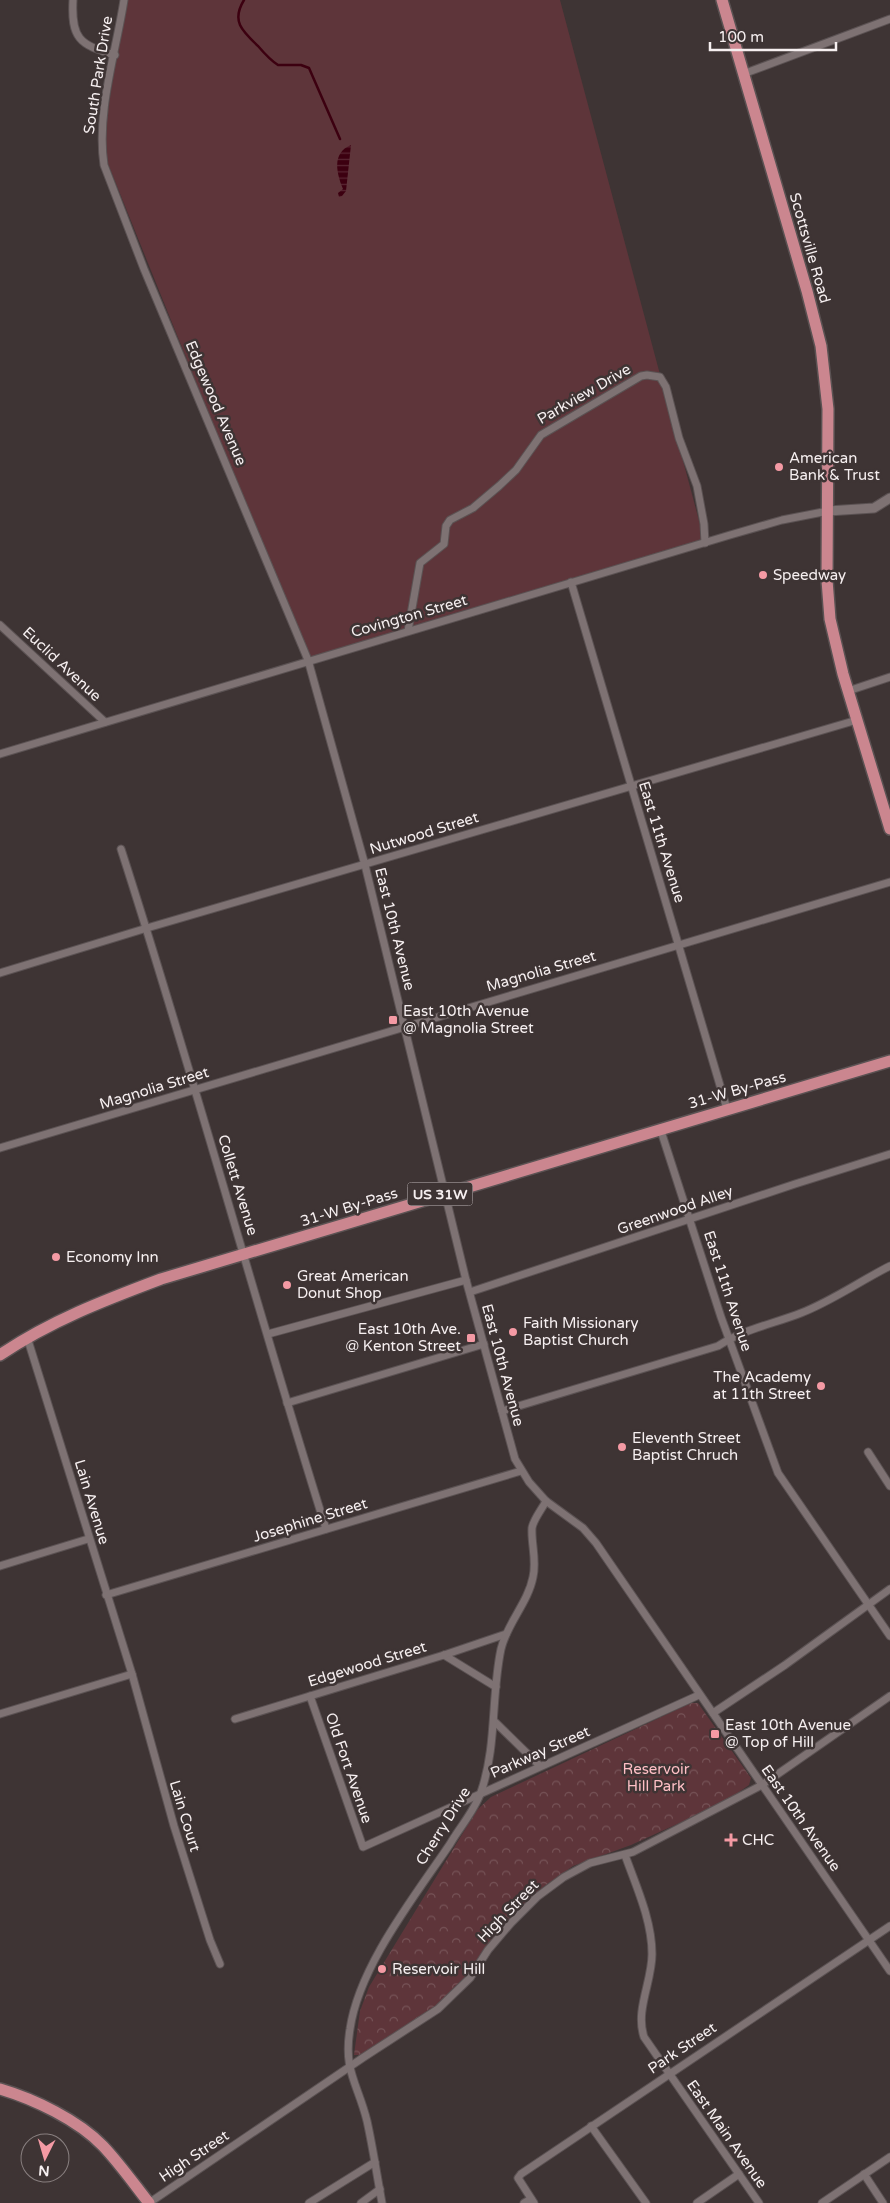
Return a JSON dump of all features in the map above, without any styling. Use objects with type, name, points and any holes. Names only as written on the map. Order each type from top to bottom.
[{"type":"main road","name":"Scottsville Road","points":[[722,0],[807,291],[820,346],[828,409],[828,604],[836,648],[890,829]]},
{"type":"main road","name":"31-W By-Pass","points":[[0,1355],[27,1337],[108,1298],[161,1279],[660,1128],[890,1061]]},
{"type":"main road","points":[[0,2089],[43,2106],[90,2134],[114,2158],[149,2203]]},
{"type":"street","points":[[74,0],[73,24],[79,37],[88,46],[115,55]]},
{"type":"street","name":"South Park Drive","points":[[102,155],[104,116],[124,0]]},
{"type":"street","points":[[744,74],[890,19]]},
{"type":"street","name":"Edgewood Avenue","points":[[102,155],[114,194],[308,660]]},
{"type":"street","name":"Parkview Drive","points":[[408,631],[420,563],[444,544],[449,522],[473,508],[516,470],[541,435],[641,376],[660,377],[666,387],[679,438],[698,493],[704,543]]},
{"type":"street","points":[[828,511],[874,508],[890,498]]},
{"type":"street","name":"Covington Street","points":[[0,754],[308,660],[782,520],[828,511]]},
{"type":"street","name":"East 11th Avenue","points":[[571,582],[726,1109]]},
{"type":"street","name":"Euclid Avenue","points":[[0,625],[105,722]]},
{"type":"street","name":"East 10th Avenue","points":[[308,660],[365,865],[466,1280],[510,1444],[521,1471],[546,1501],[583,1528],[596,1543],[890,1971]]},
{"type":"street","points":[[848,691],[890,678]]},
{"type":"street","name":"Nutwood Street","points":[[0,973],[147,928],[857,720]]},
{"type":"street","name":"Collett Avenue","points":[[121,849],[147,928],[326,1529]]},
{"type":"street","name":"Magnolia Street","points":[[0,1148],[890,882]]},
{"type":"street","name":"East 11th Avenue","points":[[660,1128],[729,1339],[778,1473],[890,1636]]},
{"type":"street","name":"Greenwood Alley","points":[[470,1292],[890,1154]]},
{"type":"street","points":[[502,1411],[718,1346],[739,1333],[801,1313],[890,1266]]},
{"type":"street","points":[[268,1334],[466,1280]]},
{"type":"street","name":"Lain Avenue","points":[[27,1337],[88,1539],[132,1674]]},
{"type":"street","points":[[287,1403],[484,1344]]},
{"type":"street","points":[[868,1452],[890,1486]]},
{"type":"street","name":"Josephine Street","points":[[106,1595],[521,1471]]},
{"type":"street","name":"Cherry Drive","points":[[382,2203],[366,2120],[349,2067],[350,2030],[361,1990],[392,1931],[481,1793],[494,1721],[496,1687],[506,1634],[532,1583],[535,1566],[532,1526],[546,1501]]},
{"type":"street","points":[[0,1566],[88,1539]]},
{"type":"street","points":[[713,1714],[890,1589]]},
{"type":"street","name":"Edgewood Street","points":[[235,1719],[506,1634]]},
{"type":"street","points":[[444,1655],[496,1687]]},
{"type":"street","points":[[0,1714],[132,1674]]},
{"type":"street","name":"Lain Court","points":[[132,1674],[174,1826],[210,1940],[220,1964]]},
{"type":"street","name":"Parkway Street","points":[[364,1846],[699,1695]]},
{"type":"street","name":"Old Fort Avenue","points":[[310,1696],[362,1846],[364,1846]]},
{"type":"street","name":"High Street","points":[[149,2203],[349,2067],[411,2028],[452,1997],[474,1973],[488,1950],[506,1929],[546,1890],[564,1877],[590,1863],[636,1851],[762,1785],[890,1696]]},
{"type":"street","points":[[494,1721],[540,1766]]},
{"type":"street","name":"East Main Avenue","points":[[625,1854],[648,1922],[651,1938],[651,1971],[641,2018],[642,2030],[649,2045],[759,2203]]},
{"type":"street","name":"Park Street","points":[[530,2202],[518,2178],[519,2175],[890,1926]]},
{"type":"street","points":[[591,2126],[646,2203]]},
{"type":"street","points":[[822,2203],[890,2157]]},
{"type":"street","points":[[309,2203],[375,2162]]},
{"type":"street","points":[[697,2203],[739,2174]]},
{"type":"street","points":[[864,2174],[883,2203]]},
{"type":"street","points":[[361,2203],[380,2189]]},
{"type":"green space","points":[[125,0],[560,0],[705,543],[308,660],[102,149]]},
{"type":"green space","name":"Reservoir Hill Park","points":[[691,1703],[698,1703],[751,1778],[749,1785],[729,1799],[686,1820],[631,1845],[573,1866],[539,1890],[507,1920],[469,1972],[445,1999],[425,2014],[360,2055],[354,2055],[360,2011],[369,1987],[478,1809],[491,1797]]},
{"type":"shaded area","points":[[351,145],[346,191],[339,197],[338,193],[343,189],[338,171],[338,158],[340,153]]},
{"type":"waterway","points":[[244,0],[238,14],[238,20],[243,30],[278,65],[301,65],[309,68],[340,139]]},
{"type":"place","name":"American Bank & Trust","points":[[779,467]]},
{"type":"place","name":"Speedway","points":[[763,575]]},
{"type":"place","name":"East 10th Avenue @ Magnolia Street","points":[[393,1020]]},
{"type":"place","name":"Economy Inn","points":[[56,1257]]},
{"type":"place","name":"Great American Donut Shop","points":[[287,1285]]},
{"type":"place","name":"Faith Missionary Baptist Church","points":[[513,1332]]},
{"type":"place","name":"East 10th Ave. @ Kenton Street","points":[[471,1338]]},
{"type":"place","name":"The Academy at 11th Street","points":[[821,1386]]},
{"type":"place","name":"Eleventh Street Baptist Chruch","points":[[622,1447]]},
{"type":"place","name":"East 10th Avenue @ Top of Hill","points":[[715,1734]]},
{"type":"place","name":"CHC","points":[[731,1840]]},
{"type":"place","name":"Reservoir Hill","points":[[382,1969]]}]
